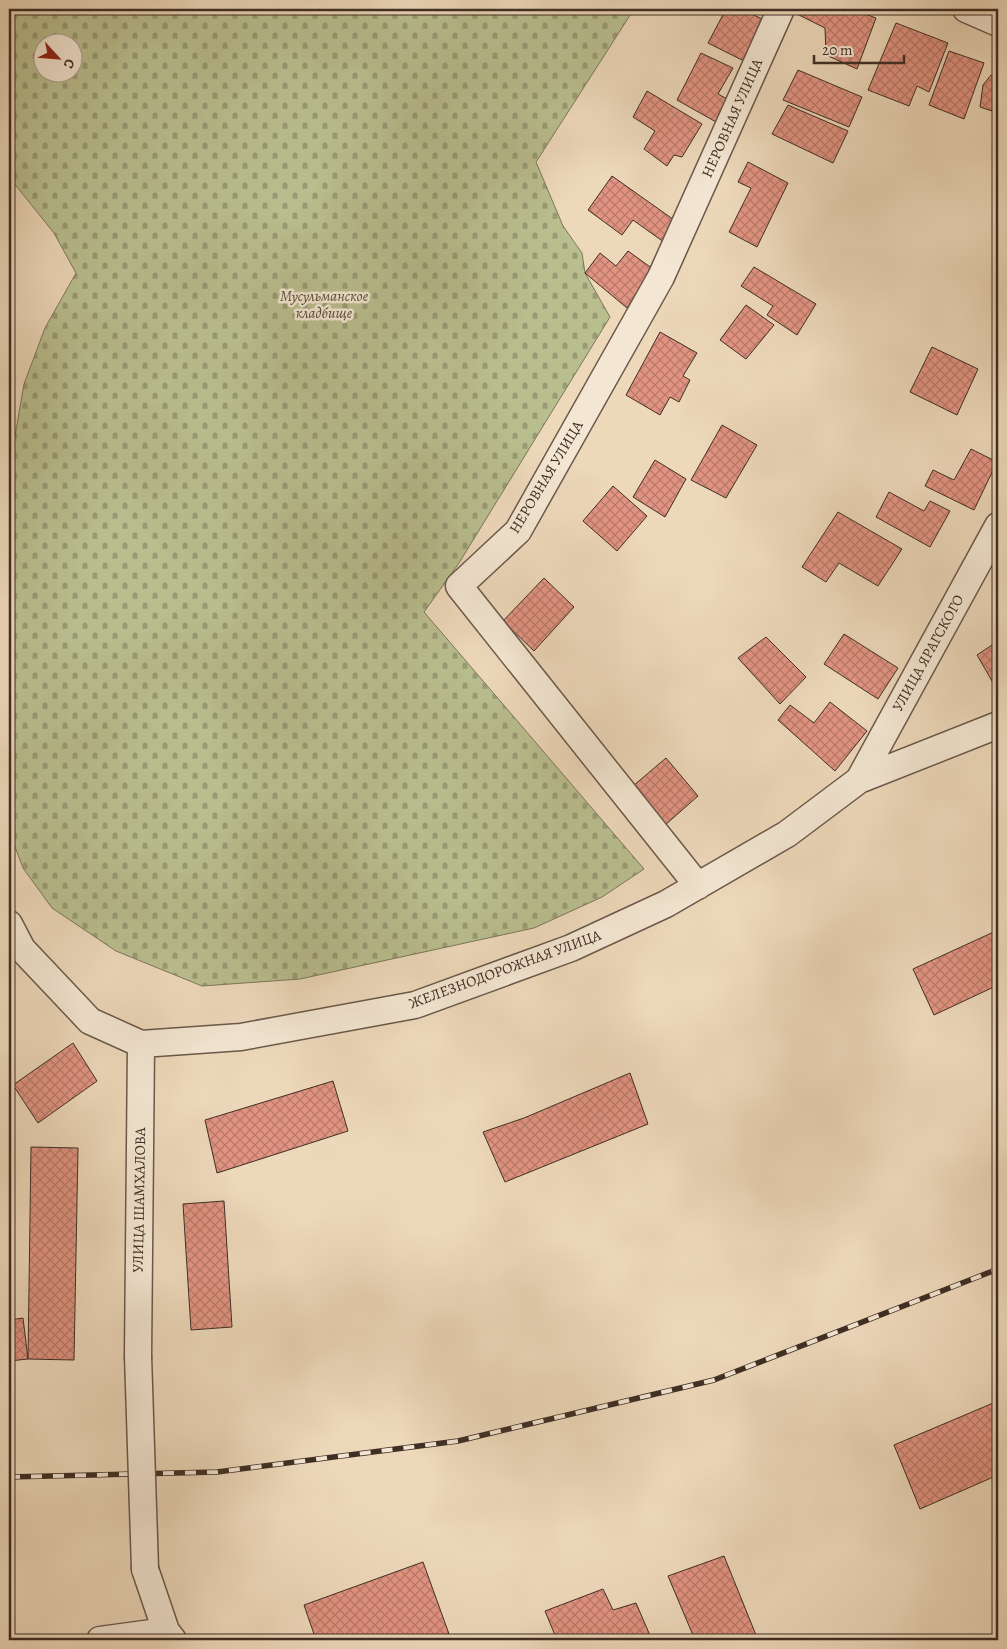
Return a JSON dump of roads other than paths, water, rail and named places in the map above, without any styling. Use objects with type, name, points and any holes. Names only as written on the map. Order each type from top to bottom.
[{"type":"street","name":"НЕРОВНАЯ УЛИЦА","points":[[698,886],[459,586],[518,530],[661,277],[781,9]]},
{"type":"street","points":[[966,9],[998,23]]},
{"type":"street","name":"УЛИЦА ЯРАГСКОГО","points":[[859,780],[998,526]]},
{"type":"street","name":"ЖЕЛЕЗНОДОРОЖНАЯ УЛИЦА","points":[[140,1044],[241,1037],[415,1005],[571,948],[666,904],[698,886],[787,834],[859,780],[998,725]]},
{"type":"street","points":[[9,924],[22,949],[90,1021],[140,1044]]},
{"type":"street","name":"УЛИЦА ШАМХАЛОВА","points":[[140,1044],[138,1356],[145,1570],[169,1636]]},
{"type":"street","points":[[100,1640],[169,1636]]},
{"type":"railway","points":[[9,1477],[217,1472],[458,1441],[714,1380],[998,1269]]},
{"type":"park label","name":"Мусульманское кладбище","points":[[324,304]]}]
